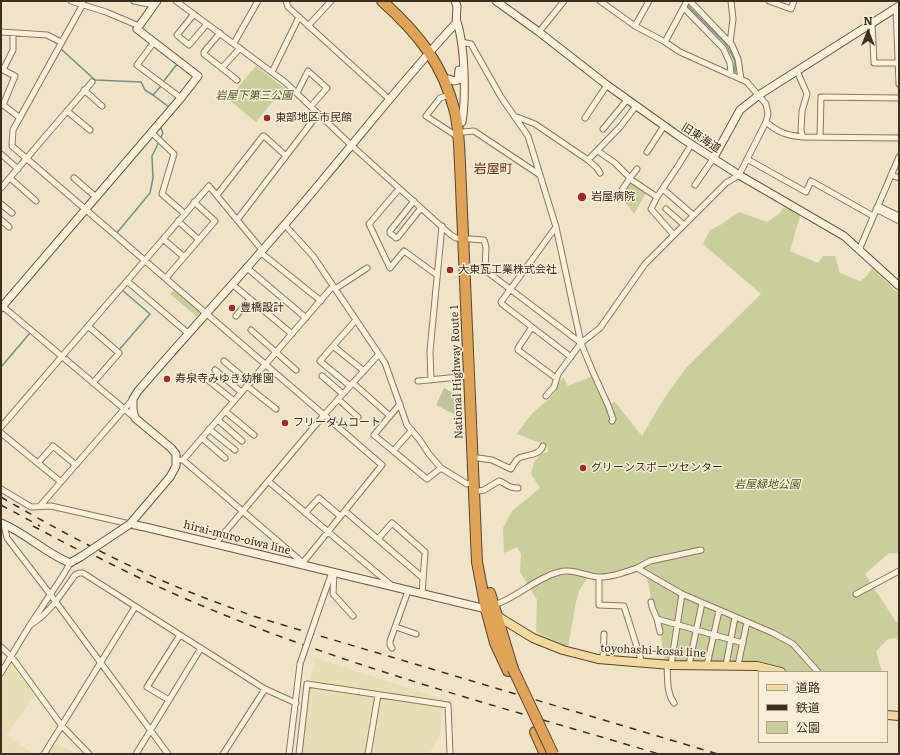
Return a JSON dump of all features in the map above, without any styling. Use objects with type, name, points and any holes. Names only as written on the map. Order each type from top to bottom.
[{"type":"highway","name":"National Highway Route 1","points":[[382,1],[413,30],[431,50],[450,95],[461,130]]},
{"type":"highway","name":"National Highway Route 1","points":[[390,1],[418,28],[449,79],[456,94],[461,130],[481,533],[492,610]]},
{"type":"highway","name":"National Highway Route 1","points":[[466,238],[469,376],[477,562],[511,670],[545,754]]},
{"type":"highway","name":"National Highway Route 1","points":[[511,670],[553,754]]},
{"type":"main road","name":"toyohashi-kosai line","points":[[492,610],[533,638],[557,648],[603,660],[669,665],[757,666],[777,671]]},
{"type":"main road","points":[[888,715],[899,716]]},
{"type":"street","points":[[71,1],[106,12],[139,26]]},
{"type":"street","points":[[83,4],[13,130],[12,146],[27,158],[85,209],[166,278],[206,314],[382,465],[302,564],[243,511],[180,460],[171,448],[1,306],[85,209],[96,197],[181,98],[198,76],[137,29],[155,3],[134,1]]},
{"type":"street","points":[[176,1],[234,43],[297,93],[351,145],[451,235],[456,238],[484,240],[486,247],[485,270],[581,343]]},
{"type":"street","points":[[234,43],[258,1]]},
{"type":"street","points":[[286,1],[288,7],[298,17],[389,98]]},
{"type":"street","points":[[308,26],[331,1]]},
{"type":"street","name":"旧東海道","points":[[496,1],[539,32],[607,86],[691,145],[739,175],[844,236],[899,286]]},
{"type":"street","points":[[539,32],[564,1]]},
{"type":"street","points":[[635,26],[649,1]]},
{"type":"street","points":[[730,43],[733,18],[731,1]]},
{"type":"street","points":[[769,1],[791,9],[794,1]]},
{"type":"street","points":[[546,396],[554,387],[556,378],[581,343],[600,328],[645,264],[726,183],[739,175],[766,122],[768,114],[766,104],[746,82],[680,52],[635,26],[604,2]]},
{"type":"street","points":[[449,79],[456,81],[458,80],[459,76],[456,3]]},
{"type":"street","points":[[665,42],[687,4]]},
{"type":"street","points":[[687,4],[730,43],[738,59],[741,80]]},
{"type":"street","points":[[687,4],[723,48],[730,63],[731,75]]},
{"type":"street","points":[[695,185],[713,159],[740,110],[759,95],[898,7]]},
{"type":"street","points":[[898,7],[899,84]]},
{"type":"street","points":[[194,14],[177,36],[190,45],[207,24]]},
{"type":"street","points":[[272,72],[298,17]]},
{"type":"street","points":[[40,506],[134,399],[138,391],[325,177],[389,98],[456,22]]},
{"type":"street","points":[[456,22],[461,42],[464,99],[461,130]]},
{"type":"street","points":[[872,23],[874,63],[899,63]]},
{"type":"street","points":[[1,32],[47,35],[61,42]]},
{"type":"street","points":[[14,33],[13,50],[3,70],[14,76],[2,104],[20,118]]},
{"type":"street","points":[[220,33],[204,52],[204,54],[237,80]]},
{"type":"street","points":[[154,42],[137,65],[181,98]]},
{"type":"street","points":[[461,42],[471,44],[501,97],[516,116],[528,136],[556,226],[581,343],[608,405],[613,419],[612,421]]},
{"type":"street","points":[[222,68],[240,48]]},
{"type":"street","points":[[797,71],[807,94],[802,111],[801,131],[803,137]]},
{"type":"street","points":[[297,93],[308,72],[327,88],[311,106]]},
{"type":"street","points":[[1,187],[92,82]]},
{"type":"street","points":[[585,118],[607,86]]},
{"type":"street","points":[[84,90],[102,106]]},
{"type":"street","points":[[450,95],[440,98],[426,116],[461,130],[474,131],[540,175]]},
{"type":"street","points":[[820,137],[821,97],[899,98]]},
{"type":"street","points":[[603,129],[627,100]]},
{"type":"street","points":[[588,160],[620,127],[636,106]]},
{"type":"street","points":[[67,110],[90,130]]},
{"type":"street","points":[[237,220],[318,114]]},
{"type":"street","points":[[516,116],[534,124],[588,160],[600,173]]},
{"type":"street","points":[[766,122],[774,129],[786,135],[803,137],[899,138]]},
{"type":"street","points":[[647,152],[664,126]]},
{"type":"street","points":[[151,132],[174,154],[162,194],[185,214]]},
{"type":"street","points":[[217,196],[263,136],[286,156]]},
{"type":"street","points":[[674,236],[651,209],[657,197],[691,145]]},
{"type":"street","points":[[598,151],[615,163],[632,180],[657,197]]},
{"type":"street","points":[[1,154],[18,169]]},
{"type":"street","points":[[859,250],[899,156]]},
{"type":"street","points":[[747,159],[806,192],[811,181],[874,216]]},
{"type":"street","points":[[622,190],[632,180],[637,168]]},
{"type":"street","points":[[891,175],[899,178]]},
{"type":"street","points":[[10,178],[36,201]]},
{"type":"street","points":[[74,178],[96,197]]},
{"type":"street","points":[[1,427],[208,186],[261,251],[321,301]]},
{"type":"street","points":[[400,189],[369,224],[390,268],[404,250],[437,275]]},
{"type":"street","points":[[663,189],[693,215]]},
{"type":"street","points":[[414,201],[390,233],[398,238],[421,208]]},
{"type":"street","points":[[166,278],[216,221],[194,202]]},
{"type":"street","points":[[1,204],[12,213]]},
{"type":"street","points":[[877,208],[899,216]]},
{"type":"street","points":[[877,208],[899,221]]},
{"type":"street","points":[[666,209],[684,225]]},
{"type":"street","points":[[1,220],[9,227]]},
{"type":"street","points":[[178,221],[199,240]]},
{"type":"street","points":[[284,224],[313,256],[385,363],[408,425],[429,454],[441,468],[467,484],[474,482]]},
{"type":"street","points":[[431,380],[430,351],[442,226]]},
{"type":"street","points":[[556,226],[501,302],[571,357]]},
{"type":"street","points":[[163,239],[184,257]]},
{"type":"street","points":[[246,267],[306,318]]},
{"type":"street","points":[[1,673],[70,563],[130,524],[170,477],[180,460],[218,420],[321,301],[334,288],[367,268]]},
{"type":"street","points":[[127,281],[189,334]]},
{"type":"street","points":[[232,284],[292,334]]},
{"type":"street","points":[[236,316],[250,299]]},
{"type":"street","points":[[356,320],[320,361],[352,384],[390,416]]},
{"type":"street","points":[[88,326],[119,353],[93,383]]},
{"type":"street","points":[[532,327],[518,350],[556,378]]},
{"type":"street","points":[[251,330],[296,370]]},
{"type":"street","points":[[333,346],[364,371]]},
{"type":"street","points":[[215,544],[324,415],[379,354]]},
{"type":"street","points":[[224,360],[276,410]]},
{"type":"street","points":[[215,370],[242,392]]},
{"type":"street","points":[[203,376],[234,401]]},
{"type":"street","points":[[322,376],[343,394]]},
{"type":"street","points":[[418,381],[469,376]]},
{"type":"street","points":[[134,399],[133,409],[135,418]]},
{"type":"street","points":[[338,399],[358,417]]},
{"type":"street","points":[[400,404],[374,435],[427,479],[441,468]]},
{"type":"street","points":[[225,411],[254,435]]},
{"type":"street","points":[[218,420],[242,441]]},
{"type":"street","points":[[210,429],[234,450]]},
{"type":"street","points":[[393,451],[412,430]]},
{"type":"street","points":[[1,433],[61,482]]},
{"type":"street","points":[[202,438],[225,458]]},
{"type":"street","points":[[38,463],[53,446],[76,465]]},
{"type":"street","points":[[478,458],[486,458],[511,469],[518,458],[535,454],[542,450],[543,446]]},
{"type":"street","points":[[268,481],[392,587]]},
{"type":"street","points":[[479,491],[484,490],[499,481],[508,487],[518,488]]},
{"type":"street","points":[[1,489],[31,507],[52,506],[130,524]]},
{"type":"street","points":[[305,513],[319,498],[340,516]]},
{"type":"street","points":[[345,511],[424,578]]},
{"type":"street","points":[[378,539],[392,523],[425,552],[422,594]]},
{"type":"street","name":"hirai-muro-oiwa line","points":[[130,524],[492,610]]},
{"type":"street","points":[[2,525],[14,528],[61,559],[70,563]]},
{"type":"street","points":[[2,525],[6,538],[50,594],[168,754]]},
{"type":"street","points":[[492,610],[542,579],[558,572],[564,571],[599,577],[613,575],[637,568],[650,560],[701,550]]},
{"type":"street","points":[[637,568],[682,594],[719,611],[774,633],[793,644],[817,671]]},
{"type":"street","points":[[856,594],[899,571]]},
{"type":"street","points":[[289,754],[300,664],[333,572]]},
{"type":"street","points":[[333,572],[333,594],[353,616]]},
{"type":"street","points":[[30,625],[37,621],[56,602],[75,575],[79,573],[83,574],[136,606],[265,689],[296,703]]},
{"type":"street","points":[[599,577],[599,605],[624,606],[642,663]]},
{"type":"street","points":[[392,648],[390,641],[408,591]]},
{"type":"street","points":[[674,703],[668,691],[669,665],[682,594]]},
{"type":"street","points":[[651,602],[658,619],[660,632]]},
{"type":"street","points":[[690,665],[702,603]]},
{"type":"street","points":[[44,754],[136,606]]},
{"type":"street","points":[[707,665],[719,611]]},
{"type":"street","points":[[726,665],[735,617]]},
{"type":"street","points":[[658,619],[743,643]]},
{"type":"street","points":[[738,665],[747,622]]},
{"type":"street","points":[[396,627],[416,634]]},
{"type":"street","points":[[603,660],[604,634]]},
{"type":"street","points":[[169,700],[147,687],[180,635]]},
{"type":"street","points":[[1,647],[12,656],[62,726],[89,754]]},
{"type":"street","points":[[136,754],[201,648]]},
{"type":"street","points":[[299,754],[307,684],[448,705],[450,754]]},
{"type":"street","points":[[224,754],[265,689]]},
{"type":"street","points":[[368,754],[378,695]]},
{"type":"shaded area","points":[[315,658],[443,699],[441,733],[429,754],[297,754],[304,702]]},
{"type":"shaded area","points":[[12,664],[35,696],[6,735],[34,754],[1,754],[1,681]]},
{"type":"shaded area","points":[[57,744],[78,754],[44,754]]},
{"type":"green space","name":"岩屋下第三公園","points":[[256,66],[284,88],[256,122],[228,99]]},
{"type":"green space","points":[[629,182],[646,193],[634,214],[625,202],[631,194],[624,189]]},
{"type":"green space","name":"岩屋緑地公園","points":[[784,207],[786,209],[788,207],[800,216],[790,251],[818,263],[823,256],[835,256],[840,273],[860,281],[867,276],[872,268],[899,294],[899,553],[889,553],[865,574],[896,622],[899,622],[899,641],[895,638],[888,639],[876,651],[882,671],[777,671],[757,666],[665,664],[658,619],[652,607],[649,586],[645,573],[637,568],[608,575],[588,577],[579,591],[568,647],[536,632],[537,600],[520,572],[521,554],[517,547],[504,553],[503,528],[512,511],[540,488],[531,474],[534,462],[541,454],[548,452],[548,446],[517,434],[531,415],[552,396],[563,377],[568,386],[593,376],[608,405],[615,402],[642,436],[663,400],[686,368],[761,294],[703,244],[710,230],[739,212],[767,222],[779,214]]},
{"type":"green space","points":[[175,289],[201,312],[197,317],[170,294]]},
{"type":"green space","points":[[444,388],[461,397],[456,415],[436,405]]},
{"type":"waterway","points":[[683,1],[726,44],[735,61],[735,72]]},
{"type":"waterway","points":[[53,41],[58,44],[61,49],[95,80],[141,82],[145,90],[153,95],[161,86]]},
{"type":"waterway","points":[[163,82],[178,63]]},
{"type":"waterway","points":[[153,95],[169,107]]},
{"type":"waterway","points":[[160,126],[163,133],[160,139]]},
{"type":"waterway","points":[[116,234],[150,193],[153,178],[152,156],[159,142]]},
{"type":"waterway","points":[[119,350],[150,314],[122,290],[123,289]]},
{"type":"waterway","points":[[1,367],[30,333]]},
{"type":"waterway","points":[[93,379],[112,357]]},
{"type":"railway","points":[[1,497],[71,536],[143,572],[184,590],[253,616],[718,754]]},
{"type":"railway","points":[[1,505],[40,526]]},
{"type":"railway","points":[[33,526],[88,555]]},
{"type":"railway","points":[[84,550],[152,584],[222,614],[294,641],[439,689],[659,754]]},
{"type":"place","name":"東部地区市民館","points":[[267,118]]},
{"type":"place","name":"岩屋病院","points":[[582,197]]},
{"type":"place","name":"大東瓦工業株式会社","points":[[450,270]]},
{"type":"place","name":"豊橋設計","points":[[232,308]]},
{"type":"place","name":"寿泉寺みゆき幼稚園","points":[[167,379]]},
{"type":"place","name":"フリーダムコート","points":[[285,423]]},
{"type":"place","name":"グリーンスポーツセンター","points":[[583,468]]},
{"type":"district","name":"岩屋町","points":[[493,169]]}]
